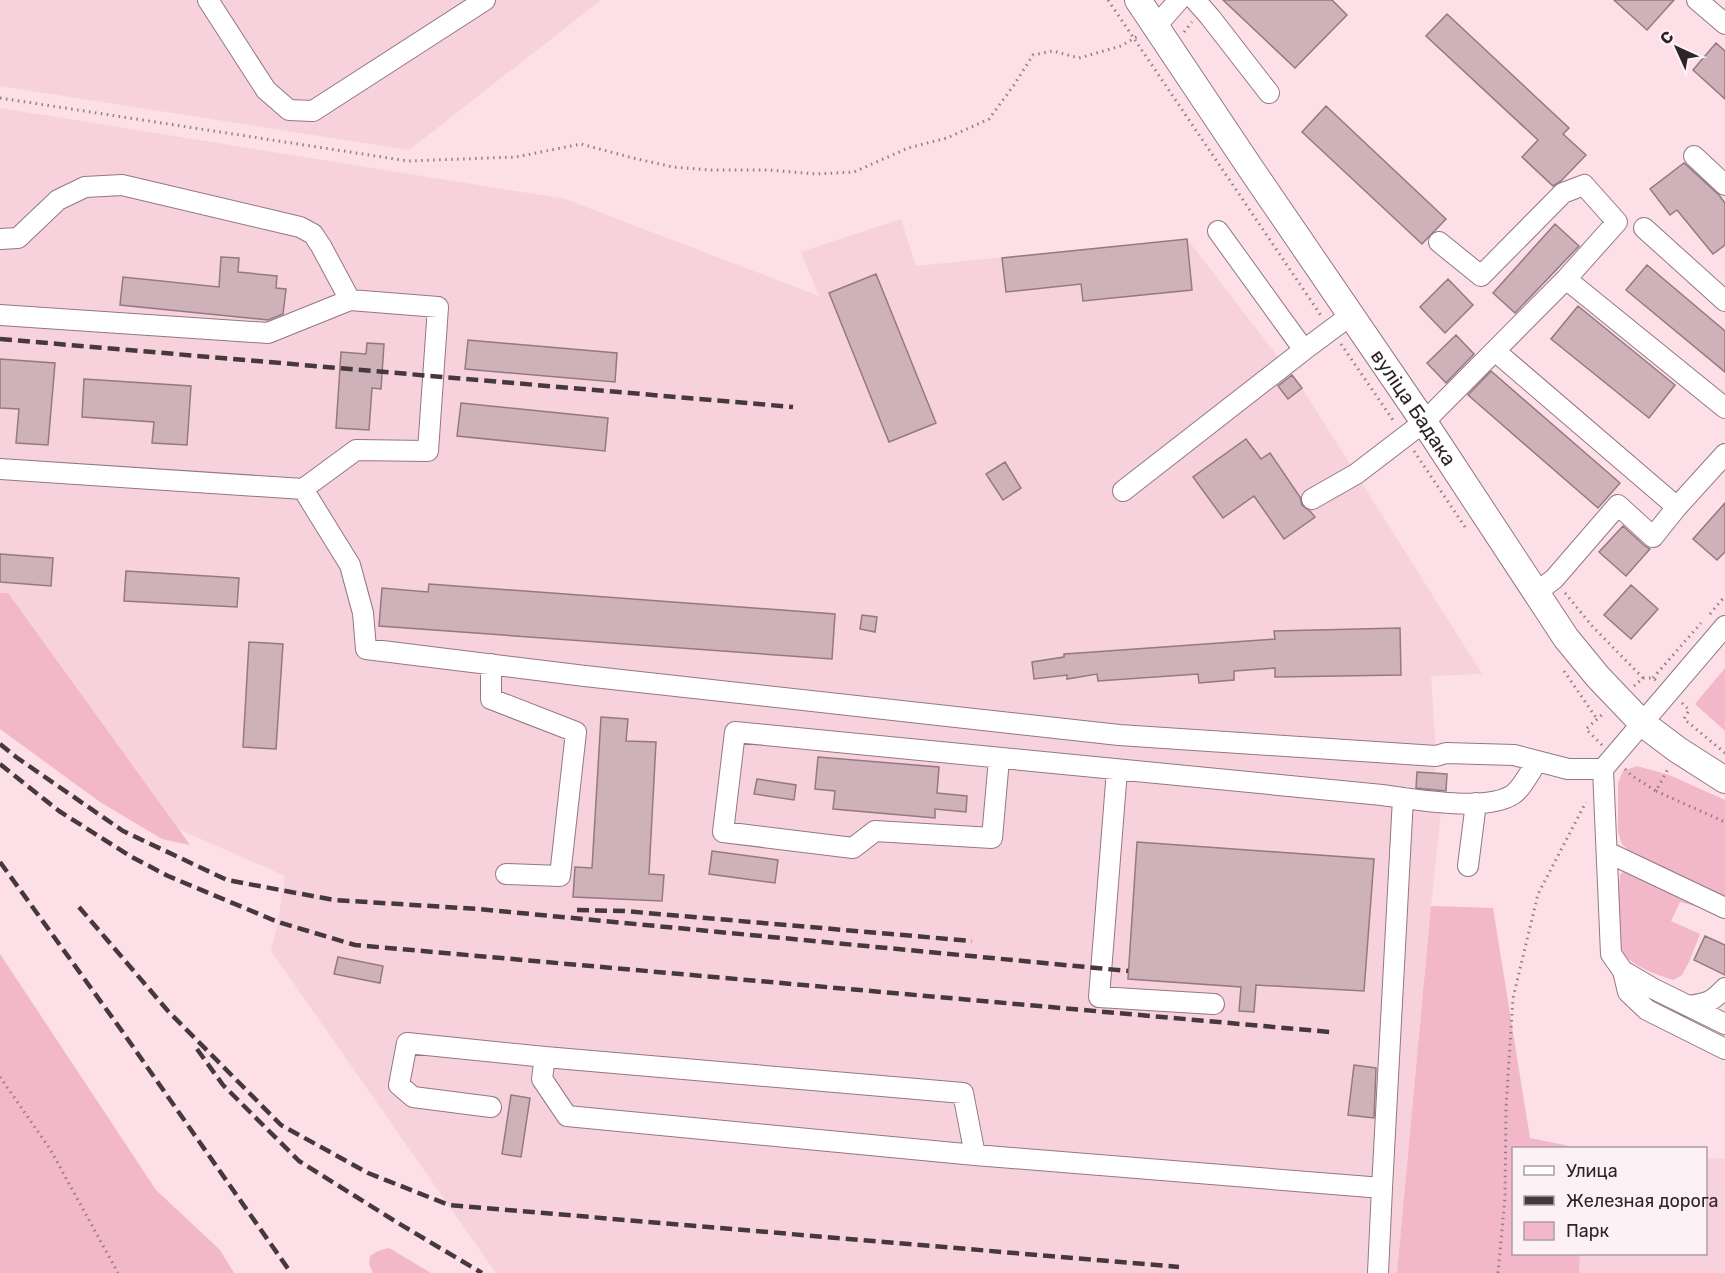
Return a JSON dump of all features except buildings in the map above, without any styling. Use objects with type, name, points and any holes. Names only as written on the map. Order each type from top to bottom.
[{"type":"main road","name":"вуліца Бадака","points":[[1138,0],[1251,170],[1341,322],[1414,429],[1537,592],[1566,638],[1642,723],[1678,750],[1724,778]]},
{"type":"street","points":[[208,0],[266,90],[289,111],[313,111],[485,0]]},
{"type":"street","points":[[1156,26],[1179,0]]},
{"type":"street","points":[[1195,0],[1269,93]]},
{"type":"street","points":[[1697,0],[1725,24]]},
{"type":"street","points":[[1694,156],[1725,185]]},
{"type":"street","points":[[0,239],[18,238],[58,200],[86,187],[122,185],[300,227],[313,234],[350,300]]},
{"type":"street","points":[[1312,499],[1356,474],[1414,429],[1566,279],[1617,222],[1584,185],[1563,193],[1481,276],[1439,242]]},
{"type":"street","points":[[1644,228],[1725,301]]},
{"type":"street","points":[[1218,231],[1304,350]]},
{"type":"street","points":[[1566,279],[1725,408]]},
{"type":"street","points":[[0,315],[268,333],[350,300],[438,307],[428,451],[356,450],[303,489],[0,469]]},
{"type":"street","points":[[1123,491],[1341,322]]},
{"type":"street","points":[[1495,351],[1677,507]]},
{"type":"street","points":[[1537,592],[1554,579],[1618,506],[1653,537],[1725,454]]},
{"type":"street","points":[[303,489],[350,566],[363,613],[366,649],[1119,735],[1436,756],[1446,753],[1514,755],[1568,770],[1608,762],[1725,626]]},
{"type":"street","points":[[491,664],[490,699],[576,732],[560,876],[506,874]]},
{"type":"street","points":[[999,759],[992,838],[875,831],[853,848],[723,832],[735,732],[1442,803],[1476,803],[1498,800],[1515,793],[1537,761]]},
{"type":"street","points":[[1608,762],[1607,852],[1611,954],[1623,971],[1628,992],[1647,1010],[1725,1049]]},
{"type":"street","points":[[1117,770],[1099,997],[1214,1004]]},
{"type":"street","points":[[1378,1273],[1403,798]]},
{"type":"street","points":[[1468,866],[1476,803]]},
{"type":"street","points":[[1607,852],[1725,908]]},
{"type":"street","points":[[1623,971],[1725,1024]]},
{"type":"street","points":[[1688,1006],[1713,1000],[1725,988]]},
{"type":"street","points":[[491,1107],[413,1097],[399,1085],[407,1043],[963,1093],[975,1155]]},
{"type":"street","points":[[545,1057],[542,1079],[567,1116],[975,1155],[1382,1188]]},
{"type":"path","points":[[1108,0],[1341,322],[1414,429],[1471,534]]},
{"type":"path","points":[[0,98],[408,161],[516,158],[581,144],[673,167],[816,174],[854,172],[908,148],[947,138],[989,119],[1033,55],[1053,51],[1079,58],[1121,46],[1156,26]]},
{"type":"path","points":[[1653,678],[1725,596]]},
{"type":"path","points":[[1564,671],[1597,719]]},
{"type":"path","points":[[1586,729],[1608,762],[1656,791],[1725,822]]},
{"type":"path","points":[[1656,791],[1678,750],[1695,729]]},
{"type":"path","points":[[1498,1273],[1505,1198],[1506,1108],[1513,998],[1538,894],[1587,800]]},
{"type":"path","points":[[0,1077],[50,1149],[118,1273]]},
{"type":"shaded area","points":[[0,0],[601,0],[409,150],[0,86]]},
{"type":"shaded area","points":[[0,108],[565,199],[819,296],[801,252],[901,219],[916,266],[1187,239],[1302,388],[1482,674],[1431,676],[1435,773],[1447,774],[1446,794],[1442,803],[1431,906],[1397,1273],[496,1273],[271,951],[285,876],[158,820],[0,617]]},
{"type":"shaded area","points":[[1707,1158],[1725,1159],[1725,1273],[1579,1273],[1580,1255],[1707,1255]]},
{"type":"green space","points":[[0,593],[8,593],[190,845],[162,839],[100,802],[0,729]]},
{"type":"green space","points":[[1725,668],[1725,731],[1695,704]]},
{"type":"green space","points":[[1637,766],[1669,775],[1725,800],[1725,897],[1632,854],[1622,844],[1618,832],[1618,783],[1623,771]]},
{"type":"green space","points":[[1625,870],[1704,906],[1702,908],[1680,902],[1671,921],[1700,934],[1682,975],[1673,980],[1646,970],[1633,963],[1624,954],[1619,938],[1618,904],[1620,875]]},
{"type":"green space","points":[[1431,906],[1493,908],[1530,1138],[1574,1147],[1512,1147],[1512,1255],[1580,1255],[1579,1273],[1397,1273]]},
{"type":"green space","points":[[0,954],[156,1190],[220,1250],[234,1273],[0,1273]]},
{"type":"green space","points":[[389,1248],[431,1273],[373,1273],[369,1264],[370,1256]]},
{"type":"railway","points":[[0,339],[793,407]]},
{"type":"railway","points":[[0,744],[123,831],[227,880],[334,900],[478,909],[1128,971]]},
{"type":"railway","points":[[0,764],[59,811],[130,856],[168,876],[278,922],[355,945],[1330,1032]]},
{"type":"railway","points":[[0,862],[122,1031],[291,1273]]},
{"type":"railway","points":[[79,907],[168,1011],[281,1125],[368,1173],[449,1205],[1179,1267]]},
{"type":"railway","points":[[577,910],[624,911],[972,941]]},
{"type":"railway","points":[[197,1049],[223,1085],[299,1161],[482,1273]]}]
